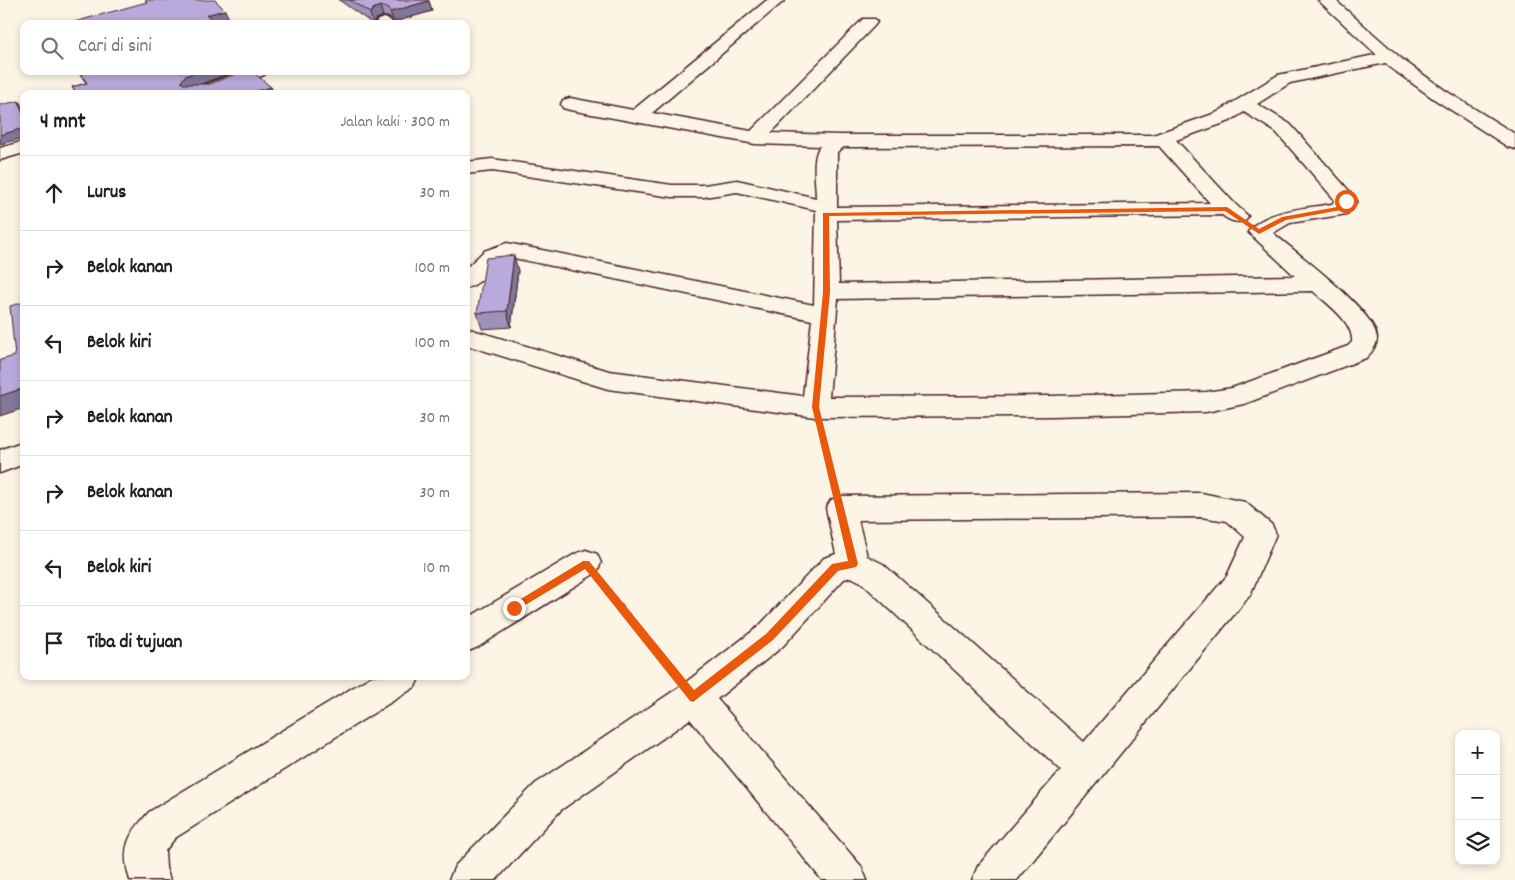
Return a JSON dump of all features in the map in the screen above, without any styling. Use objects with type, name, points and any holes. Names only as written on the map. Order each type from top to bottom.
[{"type":"street","points":[[636,117],[777,0]]},
{"type":"street","points":[[1326,0],[1389,57],[1440,96],[1515,143]]},
{"type":"street","points":[[755,138],[869,22]]},
{"type":"street","points":[[570,104],[755,138],[839,141],[1155,141],[1222,117],[1284,79],[1389,57]]},
{"type":"street","points":[[208,90],[248,75]]},
{"type":"street","points":[[1243,104],[1261,113],[1283,128],[1341,192],[1346,201],[1339,209],[1284,218],[1259,232]]},
{"type":"street","points":[[470,337],[608,380],[816,407],[1052,406],[1206,402],[1235,397],[1357,352],[1364,344],[1364,336],[1360,327],[1321,283],[1290,260],[1259,232],[1227,209],[1164,139]]},
{"type":"street","points":[[816,407],[825,304],[825,210],[828,150],[839,141]]},
{"type":"street","points":[[0,154],[20,148]]},
{"type":"street","points":[[470,168],[492,165],[672,191],[704,191],[737,186],[825,210],[1227,209]]},
{"type":"street","points":[[470,277],[492,256],[508,250],[825,304],[1321,283]]},
{"type":"street","points":[[0,462],[20,454]]},
{"type":"street","points":[[853,564],[841,508],[1201,505],[1235,510],[1261,534],[1239,585],[992,880]]},
{"type":"street","points":[[470,635],[586,563]]},
{"type":"street","points":[[474,878],[548,797],[693,697],[770,637],[835,567],[853,564],[872,574],[1086,768]]},
{"type":"street","points":[[150,880],[146,868],[146,844],[162,825],[397,680]]},
{"type":"street","points":[[693,697],[847,880]]},
{"type":"path","points":[[816,407],[841,508]]},
{"type":"path","points":[[586,563],[693,697]]},
{"type":"building","points":[[145,0],[215,0],[225,10],[206,15],[214,20],[82,20],[147,2]]},
{"type":"building","points":[[350,0],[429,1],[390,12],[387,8],[380,6],[373,9],[370,13]]},
{"type":"building","points":[[82,75],[188,75],[181,82],[183,84],[210,84],[233,75],[257,75],[271,87],[260,90],[75,90],[72,87],[87,83]]},
{"type":"building","points":[[19,101],[20,129],[0,135],[0,105]]},
{"type":"building","points":[[514,255],[507,311],[477,313],[486,258]]},
{"type":"building","points":[[20,303],[20,389],[0,396],[0,360],[15,356],[10,306]]},
{"type":"route","points":[[514,608],[586,563],[693,697],[770,637],[835,567],[853,564],[816,407],[820,349],[827,292],[826,214],[1227,209],[1259,232],[1284,218],[1339,209],[1346,201]]}]
